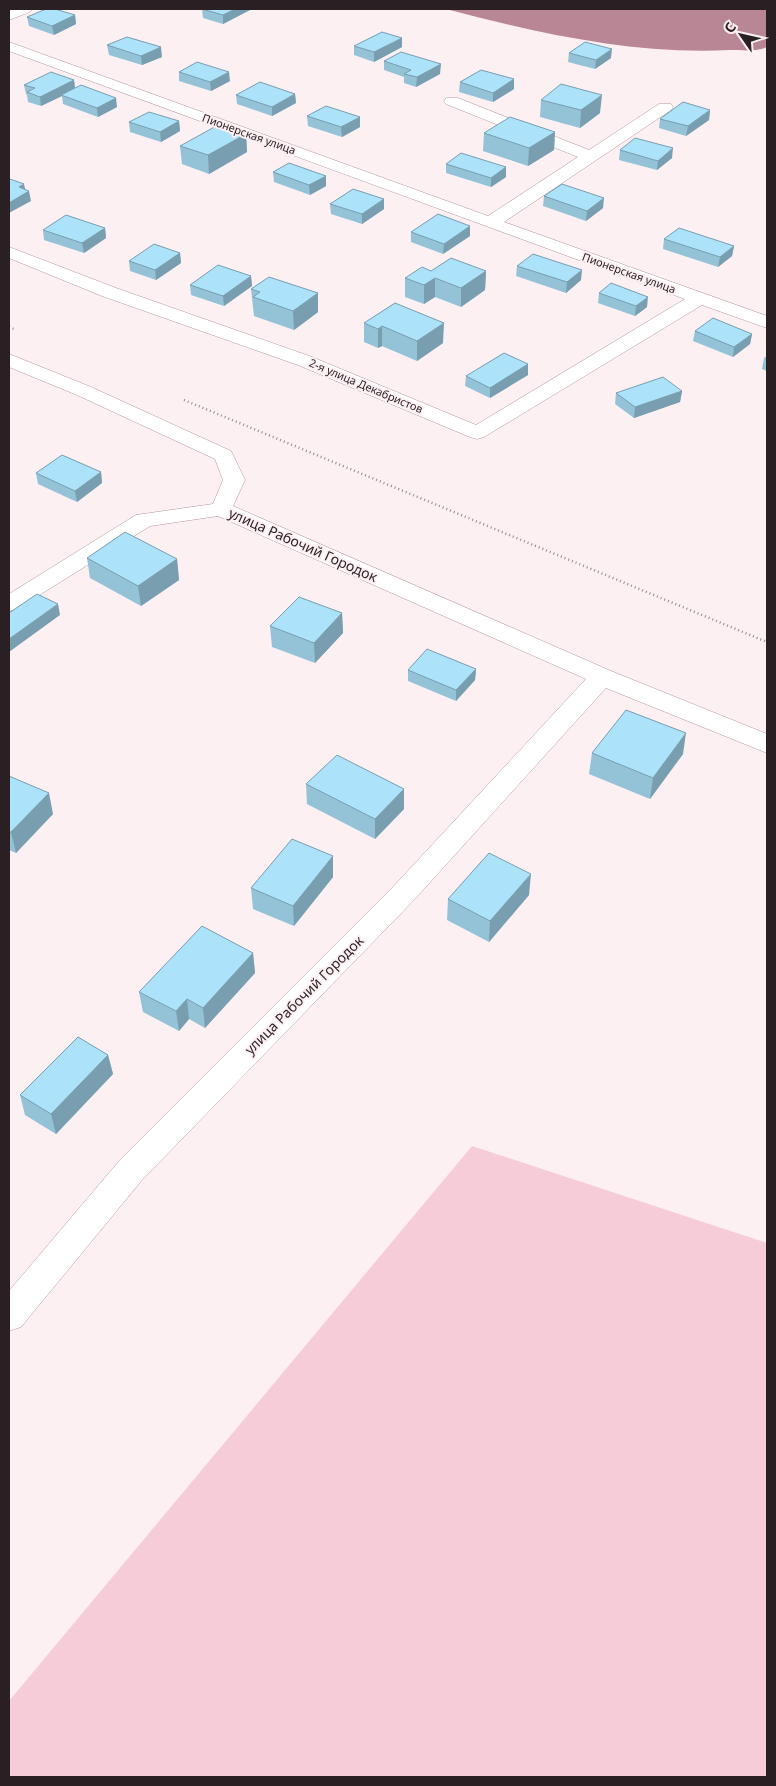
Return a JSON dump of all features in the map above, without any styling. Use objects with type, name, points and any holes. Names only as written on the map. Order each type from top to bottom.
[{"type":"street","points":[[9,16],[25,9]]},
{"type":"street","name":"Пионерская улица","points":[[9,46],[490,223],[767,322]]},
{"type":"street","points":[[452,101],[589,156]]},
{"type":"street","points":[[490,223],[665,106]]},
{"type":"street","name":"2-я улица Декабристов","points":[[9,252],[109,292],[305,361],[476,433],[586,369],[700,298]]},
{"type":"street","points":[[9,360],[84,391],[224,455],[234,480],[221,509]]},
{"type":"street","name":"улица Рабочий Городок","points":[[9,604],[144,520],[221,509],[602,677],[767,744]]},
{"type":"street","name":"улица Рабочий Городок","points":[[9,1316],[132,1170],[403,894],[602,677]]},
{"type":"path","points":[[9,327],[18,331]]},
{"type":"path","points":[[182,399],[767,642]]},
{"type":"shaded area","points":[[446,9],[767,9],[767,47],[754,50],[694,51],[622,46],[551,34]]},
{"type":"shaded area","points":[[472,1146],[767,1243],[767,1777],[9,1777],[9,1701]]},
{"type":"building","points":[[46,9],[55,9],[75,15],[52,26],[27,17]]},
{"type":"building","points":[[202,9],[235,9],[223,15]]},
{"type":"building","points":[[382,32],[402,38],[374,52],[354,46]]},
{"type":"building","points":[[127,37],[161,47],[141,56],[107,45]]},
{"type":"building","points":[[585,42],[612,49],[596,60],[569,53]]},
{"type":"building","points":[[401,52],[441,64],[417,77],[404,74],[411,70],[384,61]]},
{"type":"building","points":[[197,62],[229,72],[210,82],[179,72]]},
{"type":"building","points":[[481,70],[514,79],[493,93],[460,82]]},
{"type":"building","points":[[51,72],[74,80],[40,97],[27,92],[35,88],[24,85]]},
{"type":"building","points":[[260,82],[295,94],[272,107],[236,95]]},
{"type":"building","points":[[561,84],[602,95],[581,110],[541,100]]},
{"type":"building","points":[[81,85],[116,98],[97,108],[61,95]]},
{"type":"building","points":[[683,102],[710,110],[688,126],[660,119]]},
{"type":"building","points":[[326,106],[360,117],[341,127],[307,116]]},
{"type":"building","points":[[149,112],[179,121],[160,132],[129,122]]},
{"type":"building","points":[[510,117],[555,132],[529,148],[484,133]]},
{"type":"building","points":[[218,125],[246,134],[208,155],[180,146]]},
{"type":"building","points":[[635,138],[673,148],[658,161],[620,150]]},
{"type":"building","points":[[461,153],[506,167],[491,178],[446,164]]},
{"type":"building","points":[[289,163],[326,176],[309,185],[273,172]]},
{"type":"building","points":[[9,179],[24,184],[19,187],[29,191],[9,203]]},
{"type":"building","points":[[562,184],[604,198],[587,211],[544,196]]},
{"type":"building","points":[[353,189],[384,199],[362,214],[330,204]]},
{"type":"building","points":[[438,214],[470,226],[444,244],[411,232]]},
{"type":"building","points":[[66,215],[105,228],[82,243],[43,230]]},
{"type":"building","points":[[679,228],[734,246],[720,257],[664,239]]},
{"type":"building","points":[[154,244],[180,253],[155,270],[129,261]]},
{"type":"building","points":[[533,254],[582,270],[567,282],[517,266]]},
{"type":"building","points":[[451,258],[486,271],[461,288],[435,278],[424,285],[405,278],[422,267],[431,271]]},
{"type":"building","points":[[218,265],[251,276],[223,296],[190,285]]},
{"type":"building","points":[[269,277],[318,293],[293,311],[253,297],[260,292],[251,289]]},
{"type":"building","points":[[611,283],[648,297],[636,306],[599,293]]},
{"type":"building","points":[[395,303],[444,323],[417,341],[382,326],[378,329],[364,323]]},
{"type":"building","points":[[713,318],[752,334],[734,347],[695,331]]},
{"type":"building","points":[[504,353],[528,364],[490,388],[466,376]]},
{"type":"building","points":[[663,377],[682,391],[635,407],[616,393]]},
{"type":"building","points":[[62,455],[101,472],[75,491],[36,473]]},
{"type":"building","points":[[125,532],[177,559],[138,586],[87,558]]},
{"type":"building","points":[[37,594],[58,604],[9,639],[9,613]]},
{"type":"building","points":[[299,597],[342,613],[314,643],[270,626]]},
{"type":"building","points":[[427,649],[476,669],[456,690],[408,670]]},
{"type":"building","points":[[626,710],[686,733],[653,778],[592,753]]},
{"type":"building","points":[[337,755],[404,789],[375,819],[306,784]]},
{"type":"building","points":[[9,776],[49,793],[11,832],[9,832]]},
{"type":"building","points":[[292,839],[333,856],[293,906],[251,888]]},
{"type":"building","points":[[489,853],[531,874],[490,921],[448,899]]},
{"type":"building","points":[[202,926],[253,953],[203,1008],[187,999],[176,1011],[139,992]]},
{"type":"building","points":[[78,1037],[108,1055],[51,1114],[20,1095]]}]
